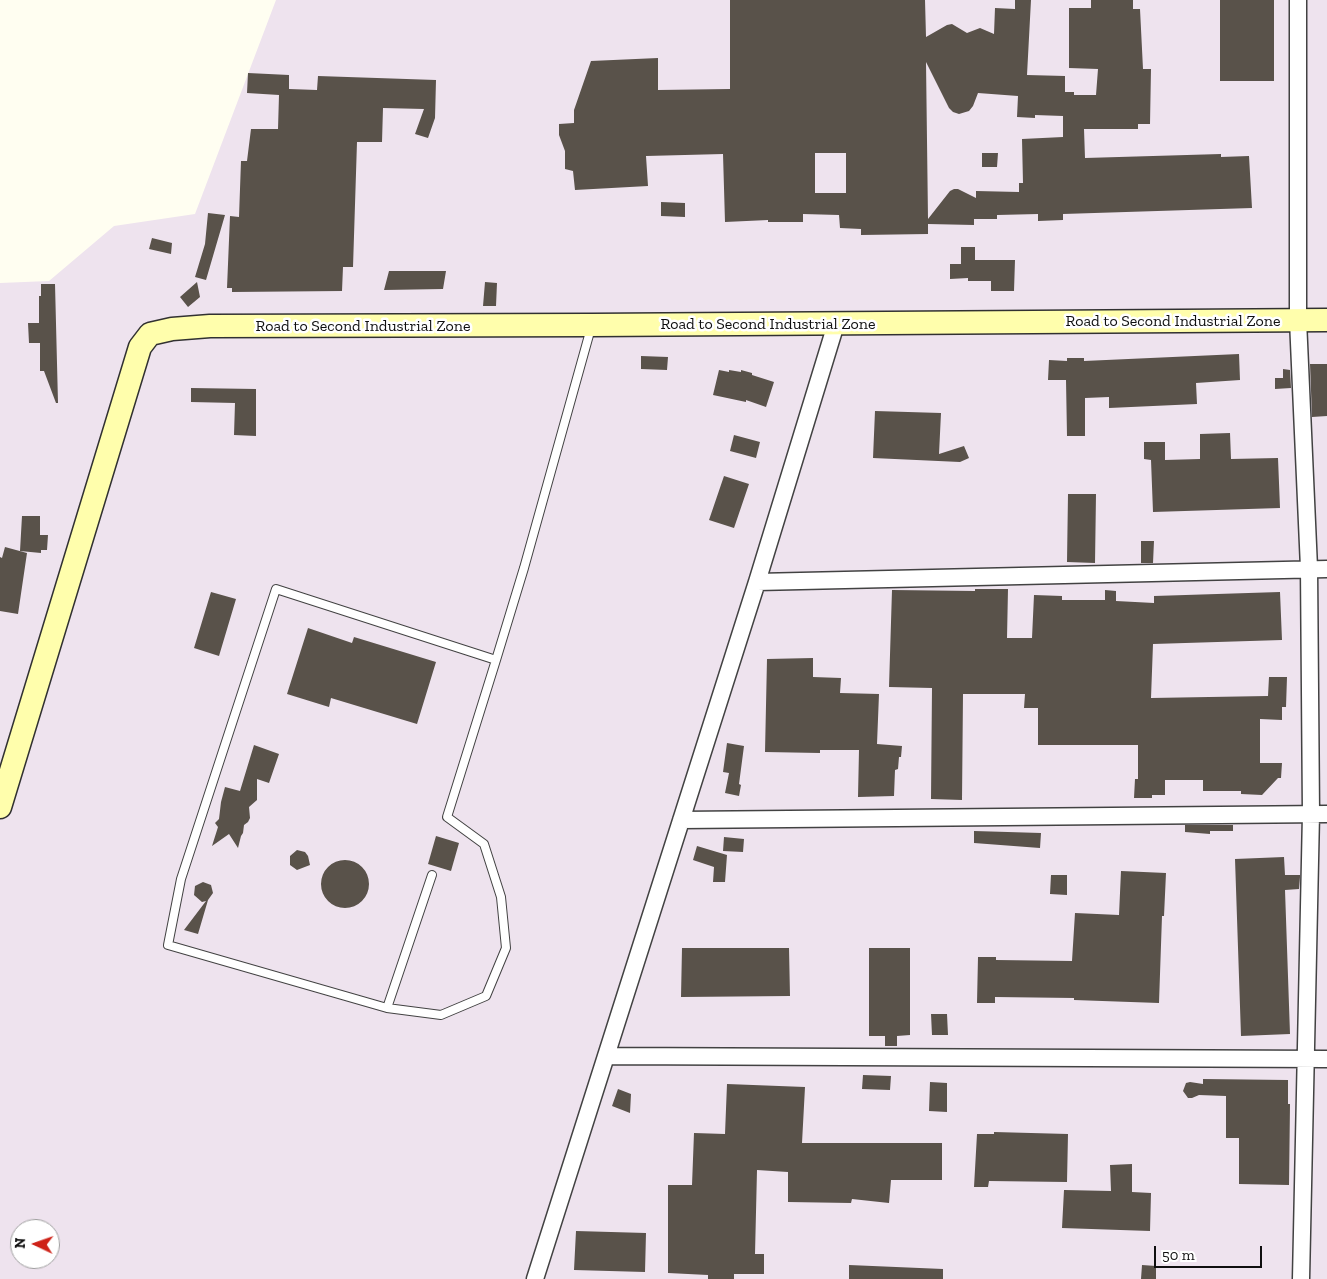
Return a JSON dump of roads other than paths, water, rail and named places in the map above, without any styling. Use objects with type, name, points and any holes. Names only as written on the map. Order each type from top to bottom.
[{"type":"street","points":[[1298,0],[1298,320],[1319,814],[1306,1059],[1301,1279]]},
{"type":"street","name":"Road to Second Industrial Zone","points":[[0,807],[140,347],[150,334],[210,326],[592,326],[1327,320]]},
{"type":"street","points":[[535,1279],[757,582],[836,324]]},
{"type":"street","points":[[757,582],[1327,569]]},
{"type":"street","points":[[681,820],[1319,814]]},
{"type":"street","points":[[606,1056],[1327,1059]]},
{"type":"lane","points":[[496,660],[276,589],[181,879],[168,944],[387,1008],[441,1015],[486,996],[506,948],[502,897],[484,844],[447,817],[496,660],[524,568],[592,326]]},
{"type":"lane","points":[[387,1008],[432,875]]}]
